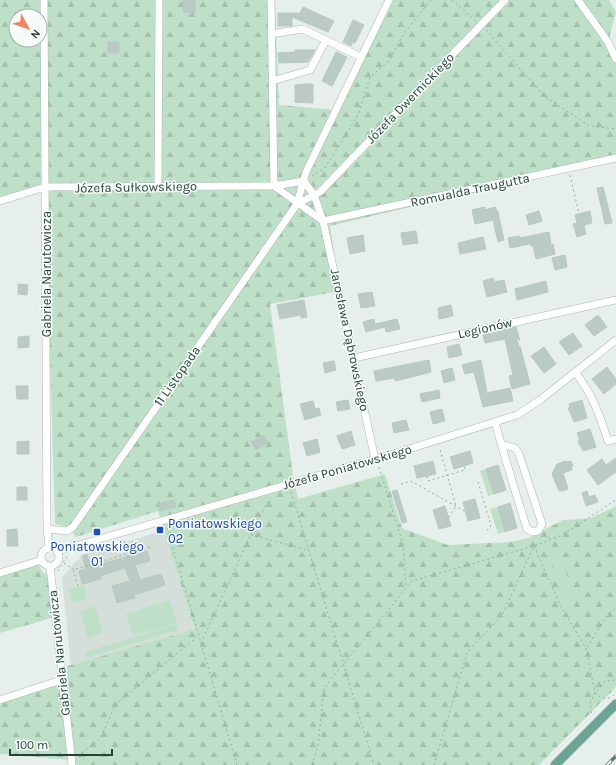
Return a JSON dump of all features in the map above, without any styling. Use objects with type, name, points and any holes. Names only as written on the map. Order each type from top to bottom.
[{"type":"main road","points":[[556,765],[614,699]]},
{"type":"street","name":"Gabriela Narutowicza","points":[[44,0],[47,528],[49,548]]},
{"type":"street","points":[[158,186],[159,0]]},
{"type":"street","points":[[271,0],[274,186],[297,204],[324,221]]},
{"type":"street","points":[[297,204],[306,172],[389,0]]},
{"type":"street","name":"Józefa Dwernickiego","points":[[297,204],[320,192],[505,0]]},
{"type":"street","points":[[578,0],[608,42],[616,59]]},
{"type":"street","points":[[271,34],[302,29],[361,57]]},
{"type":"street","points":[[272,80],[310,70],[326,40]]},
{"type":"street","name":"Romualda Traugutta","points":[[324,221],[616,158]]},
{"type":"street","name":"Józefa Sułkowskiego","points":[[0,201],[45,187],[274,186],[304,181]]},
{"type":"street","points":[[304,181],[314,195]]},
{"type":"street","name":"Jarosława Dąbrowskiego","points":[[314,195],[324,221],[375,459]]},
{"type":"street","name":"11 Listopada","points":[[47,528],[67,531],[73,527],[297,204]]},
{"type":"street","name":"Legionów","points":[[354,358],[616,300]]},
{"type":"street","name":"Józefa Poniatowskiego","points":[[58,551],[375,459],[517,415],[616,340]]},
{"type":"street","points":[[575,372],[597,408],[608,441],[616,439]]},
{"type":"street","points":[[496,422],[501,444],[527,529],[532,532],[538,530],[542,524],[519,454],[515,448],[501,444]]},
{"type":"street","points":[[49,548],[58,551],[58,561],[50,566],[42,560],[42,552],[49,548]]},
{"type":"street","points":[[0,574],[42,560]]},
{"type":"street","name":"Gabriela Narutowicza","points":[[50,566],[72,763]]},
{"type":"street","points":[[0,700],[58,681],[62,682]]},
{"type":"path","points":[[304,181],[325,168],[358,115],[370,77],[389,61],[404,33],[431,0]]},
{"type":"path","points":[[452,0],[481,25],[543,95],[589,126],[616,129]]},
{"type":"path","points":[[568,168],[579,214]]},
{"type":"path","points":[[440,450],[456,506],[448,518]]},
{"type":"path","points":[[427,476],[428,481],[465,470],[464,466]]},
{"type":"path","points":[[379,467],[403,544],[406,588]]},
{"type":"path","points":[[401,484],[411,481],[466,512]]},
{"type":"path","points":[[478,482],[491,524],[490,528],[487,530]]},
{"type":"path","points":[[289,484],[374,765]]},
{"type":"path","points":[[201,644],[250,535],[270,497]]},
{"type":"path","points":[[312,765],[318,746],[324,688],[343,663],[412,581],[534,546],[552,539],[562,535],[616,500]]},
{"type":"path","points":[[166,527],[237,765]]},
{"type":"path","points":[[538,530],[552,539]]},
{"type":"path","points":[[121,532],[128,557]]},
{"type":"path","points":[[250,535],[309,550]]},
{"type":"path","points":[[534,546],[561,607],[586,648],[595,693],[601,698],[614,699]]},
{"type":"path","points":[[434,765],[467,653],[502,615],[534,546]]},
{"type":"path","points":[[73,570],[150,547]]},
{"type":"path","points":[[55,573],[64,564],[68,556],[68,551]]},
{"type":"path","points":[[64,564],[73,570],[78,586]]},
{"type":"path","points":[[586,648],[608,614],[616,608]]},
{"type":"path","points":[[72,763],[100,739],[115,705],[198,636]]},
{"type":"path","points":[[593,718],[590,703],[595,693],[605,680],[616,680]]},
{"type":"path","points":[[610,692],[614,699]]},
{"type":"shaded area","points":[[165,530],[195,629],[71,666],[62,578],[76,561],[79,560],[80,556]]},
{"type":"green space","points":[[0,0],[275,0],[279,105],[336,110],[389,0],[609,0],[616,12],[608,42],[616,59],[616,158],[330,226],[340,291],[270,304],[293,476],[298,499],[385,474],[402,528],[448,545],[510,542],[528,538],[563,520],[591,518],[616,506],[616,687],[539,765],[72,765],[71,760],[0,754],[0,701],[62,682],[61,668],[195,629],[158,511],[76,537],[68,527],[55,524],[45,187],[0,201]]},
{"type":"green space","points":[[486,469],[494,494],[488,496],[480,471]]},
{"type":"green space","points":[[498,507],[505,532],[498,534],[490,509]]},
{"type":"green space","points":[[561,556],[574,597],[564,600],[551,559]]},
{"type":"green space","points":[[37,561],[43,573],[50,574],[55,617],[0,633],[0,573]]},
{"type":"green space","points":[[84,585],[87,599],[73,603],[69,589]]},
{"type":"green space","points":[[170,600],[177,623],[133,636],[126,614]]},
{"type":"green space","points":[[95,606],[103,633],[88,638],[80,611]]},
{"type":"green space","points":[[177,624],[179,630],[87,657],[85,652]]},
{"type":"building","points":[[183,0],[195,0],[195,13],[183,12]]},
{"type":"building","points":[[303,7],[334,21],[328,32],[292,17],[292,26],[278,26],[278,13],[300,13]]},
{"type":"building","points":[[353,20],[364,25],[355,43],[353,42],[351,46],[343,42]]},
{"type":"building","points":[[108,42],[119,42],[119,53],[108,53]]},
{"type":"building","points":[[295,50],[315,50],[308,62],[279,63],[278,53],[295,52]]},
{"type":"building","points":[[336,52],[347,57],[332,86],[322,81]]},
{"type":"building","points":[[313,84],[313,103],[295,102],[295,85]]},
{"type":"building","points":[[603,187],[612,223],[605,224],[597,188]]},
{"type":"building","points":[[485,207],[485,210],[495,207],[498,212],[504,240],[498,242],[493,220],[475,224],[472,210]]},
{"type":"building","points":[[539,211],[542,221],[529,225],[526,215]]},
{"type":"building","points":[[590,211],[592,223],[584,225],[586,234],[577,237],[573,224],[577,223],[575,215]]},
{"type":"building","points":[[416,231],[418,243],[403,245],[401,233]]},
{"type":"building","points":[[549,232],[551,244],[553,244],[555,254],[536,259],[533,246],[530,244],[510,248],[508,238],[519,236],[520,238]]},
{"type":"building","points":[[363,235],[365,251],[350,254],[347,238]]},
{"type":"building","points":[[483,237],[486,249],[460,254],[458,243]]},
{"type":"building","points":[[565,255],[567,267],[555,270],[552,258]]},
{"type":"building","points":[[493,278],[495,282],[504,280],[507,292],[487,297],[483,281]]},
{"type":"building","points":[[546,281],[548,292],[517,300],[515,289]]},
{"type":"building","points":[[18,284],[28,285],[27,295],[18,294]]},
{"type":"building","points":[[372,292],[375,306],[361,308],[358,294]]},
{"type":"building","points":[[304,300],[307,317],[301,318],[301,315],[280,319],[277,305]]},
{"type":"building","points":[[451,305],[453,316],[439,319],[438,308]]},
{"type":"building","points":[[598,315],[607,327],[594,336],[585,325]]},
{"type":"building","points":[[374,319],[375,324],[397,319],[400,329],[386,332],[385,327],[366,332],[363,322]]},
{"type":"building","points":[[516,327],[520,341],[516,336],[530,384],[512,389],[509,376],[513,375],[505,339],[485,343],[483,335]]},
{"type":"building","points":[[573,333],[582,346],[569,355],[559,342]]},
{"type":"building","points":[[29,336],[29,347],[18,348],[18,337]]},
{"type":"building","points":[[459,344],[462,355],[449,358],[447,347]]},
{"type":"building","points":[[544,347],[556,364],[544,373],[531,356]]},
{"type":"building","points":[[429,360],[431,372],[395,381],[395,378],[376,381],[374,371]]},
{"type":"building","points":[[481,360],[487,393],[510,388],[513,401],[483,407],[474,372],[465,374],[462,365]]},
{"type":"building","points":[[334,361],[336,370],[325,373],[323,363]]},
{"type":"building","points":[[607,367],[616,379],[616,384],[604,394],[592,379]]},
{"type":"building","points":[[452,368],[455,380],[444,383],[441,371]]},
{"type":"building","points":[[16,386],[28,386],[28,399],[17,399]]},
{"type":"building","points":[[439,390],[440,398],[422,402],[420,394]]},
{"type":"building","points":[[348,400],[350,409],[338,411],[336,402]]},
{"type":"building","points":[[582,400],[587,418],[574,422],[568,408],[570,408],[569,404]]},
{"type":"building","points":[[313,401],[315,409],[319,408],[321,415],[305,420],[300,404]]},
{"type":"building","points":[[442,409],[445,421],[433,424],[430,412]]},
{"type":"building","points":[[406,420],[409,430],[394,433],[392,423]]},
{"type":"building","points":[[590,429],[596,447],[583,451],[578,441],[580,441],[577,433]]},
{"type":"building","points":[[351,431],[355,445],[342,449],[337,436]]},
{"type":"building","points":[[264,435],[268,443],[256,450],[251,442]]},
{"type":"building","points":[[317,439],[320,452],[307,456],[303,443]]},
{"type":"building","points":[[29,441],[29,454],[17,454],[17,442]]},
{"type":"building","points":[[470,451],[473,463],[454,469],[450,457]]},
{"type":"building","points":[[616,458],[616,472],[598,485],[587,470],[602,459],[606,465]]},
{"type":"building","points":[[433,461],[436,474],[417,478],[414,466]]},
{"type":"building","points":[[571,461],[573,466],[571,466],[572,470],[563,473],[568,489],[559,491],[552,474],[557,464]]},
{"type":"building","points":[[498,465],[506,490],[494,494],[486,469]]},
{"type":"building","points":[[17,487],[27,487],[27,500],[17,500]]},
{"type":"building","points":[[397,490],[407,522],[402,523],[392,491]]},
{"type":"building","points":[[587,491],[589,497],[595,495],[598,502],[586,506],[582,493]]},
{"type":"building","points":[[475,499],[480,518],[468,521],[463,502]]},
{"type":"building","points":[[174,500],[176,507],[160,511],[159,504]]},
{"type":"building","points":[[510,503],[517,528],[505,532],[498,507]]},
{"type":"building","points":[[445,506],[451,526],[439,529],[433,510]]},
{"type":"building","points":[[17,529],[18,546],[7,546],[7,530]]},
{"type":"building","points":[[147,551],[150,561],[135,565],[140,580],[161,574],[165,585],[134,595],[135,598],[117,603],[112,586],[130,581],[125,568],[100,576],[101,579],[82,584],[79,571],[86,569],[82,556],[87,554],[91,567]]},
{"type":"railway","points":[[607,765],[616,756]]},
{"type":"place","name":"Poniatowskiego 02","points":[[160,530]]},
{"type":"place","name":"Poniatowskiego 01","points":[[97,532]]}]
